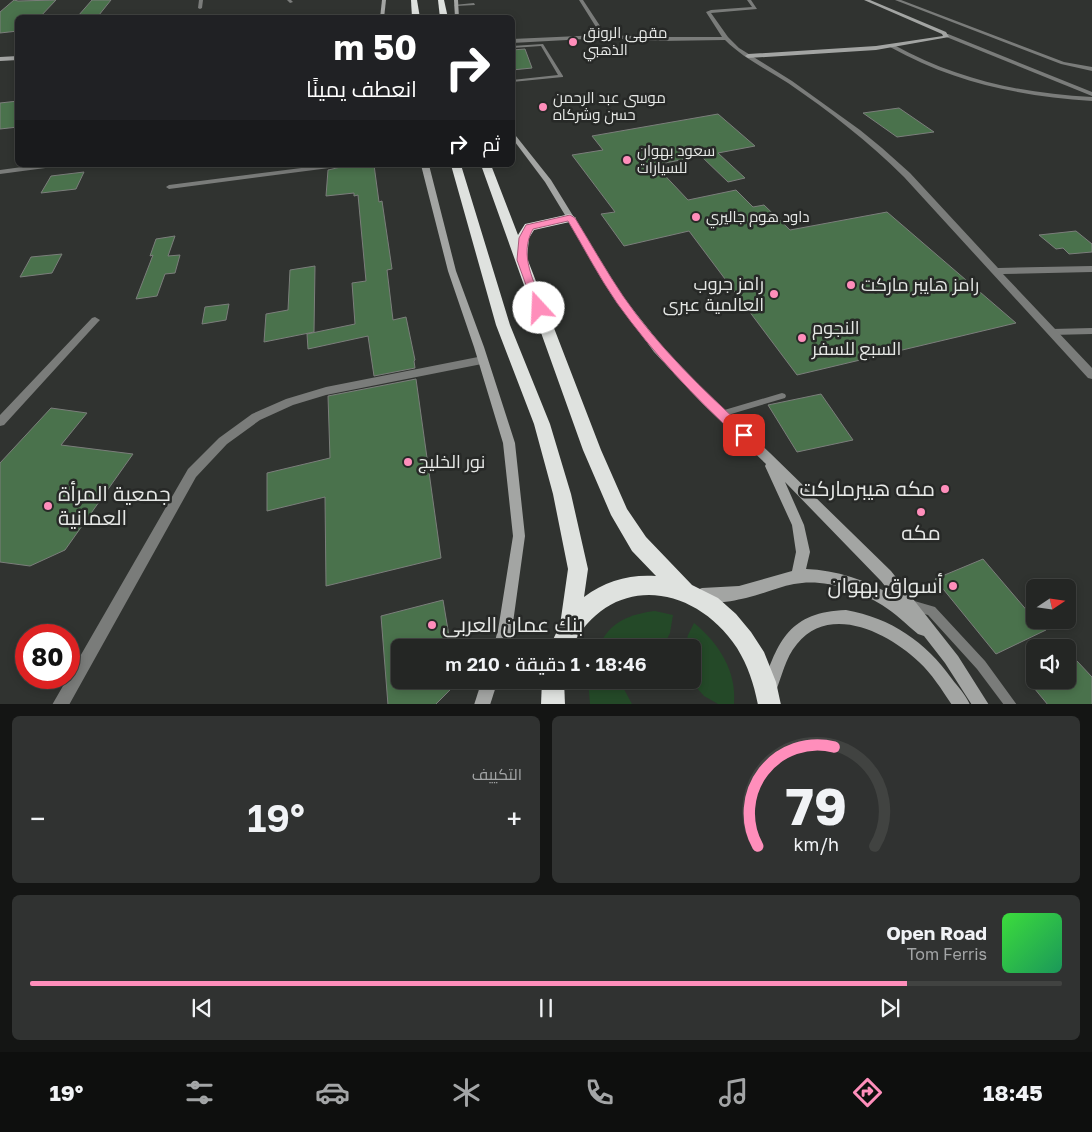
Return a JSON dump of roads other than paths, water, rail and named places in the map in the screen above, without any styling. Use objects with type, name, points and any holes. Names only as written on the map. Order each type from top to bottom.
[{"type":"highway","points":[[414,0],[416,15]]},
{"type":"highway","points":[[422,0],[423,15]]},
{"type":"highway","points":[[441,0],[444,15]]},
{"type":"highway","points":[[457,167],[503,325],[542,424],[562,494],[578,569],[570,627]]},
{"type":"highway","points":[[487,167],[592,450],[620,514],[639,544],[688,593]]},
{"type":"highway","points":[[522,260],[523,238],[530,227],[570,218]]},
{"type":"highway","points":[[564,639],[570,627],[580,614],[606,594],[620,589],[652,585],[688,593],[709,604],[739,632],[762,670],[769,698]]},
{"type":"street","points":[[382,15],[384,0]]},
{"type":"street","points":[[581,0],[604,36]]},
{"type":"street","points":[[749,0],[755,8],[708,11],[726,38],[748,56],[858,131],[880,149],[907,175],[1092,375]]},
{"type":"street","points":[[866,0],[946,35],[1092,94]]},
{"type":"street","points":[[897,0],[1063,63],[1092,69]]},
{"type":"street","points":[[456,2],[457,15]]},
{"type":"street","points":[[748,56],[845,51],[944,39],[946,35]]},
{"type":"street","points":[[515,41],[604,36],[660,39],[726,38]]},
{"type":"street","points":[[892,46],[930,66],[986,85],[1053,98],[1092,99]]},
{"type":"street","points":[[0,59],[15,58]]},
{"type":"street","points":[[515,137],[548,182],[620,299],[652,341],[721,414],[766,456],[886,576],[954,661],[981,704]]},
{"type":"street","points":[[0,172],[30,167]]},
{"type":"street","points":[[426,167],[452,271],[509,443],[519,536],[502,639]]},
{"type":"street","points":[[996,271],[1092,269]]},
{"type":"street","points":[[0,422],[95,320]]},
{"type":"street","points":[[60,704],[192,473],[222,441],[256,417],[290,402],[326,391],[483,360]]},
{"type":"street","points":[[766,456],[786,494],[798,525],[803,552],[798,577]]},
{"type":"street","points":[[688,593],[724,596],[756,590],[798,577],[828,578],[859,587],[887,600],[923,629],[954,661]]},
{"type":"street","points":[[769,698],[782,655],[796,634],[820,618],[840,617],[861,619],[893,632],[925,657],[962,704]]},
{"type":"street","points":[[482,704],[487,689]]},
{"type":"lane","points":[[200,8],[201,0]]},
{"type":"lane","points":[[456,2],[474,4]]},
{"type":"lane","points":[[515,47],[542,45],[561,76],[515,81]]},
{"type":"lane","points":[[169,187],[322,167]]},
{"type":"lane","points":[[1052,332],[1092,331]]},
{"type":"lane","points":[[721,414],[782,396]]},
{"type":"lane","points":[[909,604],[931,611],[981,665],[1011,704]]},
{"type":"place","name":"مقهى الرونق الذهبي","points":[[573,42]]},
{"type":"place","name":"موسى عبد الرحمن حسن وشركاه","points":[[543,107]]},
{"type":"place","name":"سعود بهوان للسيارات","points":[[627,160]]},
{"type":"place","name":"داود هوم جاليري","points":[[696,217]]},
{"type":"place","name":"رامز هايبر ماركت","points":[[851,285]]},
{"type":"place","name":"رامز جروب العالمية عبرى","points":[[774,294]]},
{"type":"place","name":"النجوم السبع للسفر","points":[[802,338]]},
{"type":"place","name":"نور الخليج","points":[[408,462]]},
{"type":"place","name":"مكه هيبرماركت","points":[[945,489]]},
{"type":"place","name":"جمعية المرأة العمانية","points":[[48,506]]},
{"type":"place","name":"مكه","points":[[921,512]]},
{"type":"place","name":"أسواق بهوان","points":[[953,586]]},
{"type":"place","name":"بنك عمان العربي","points":[[432,625]]}]
